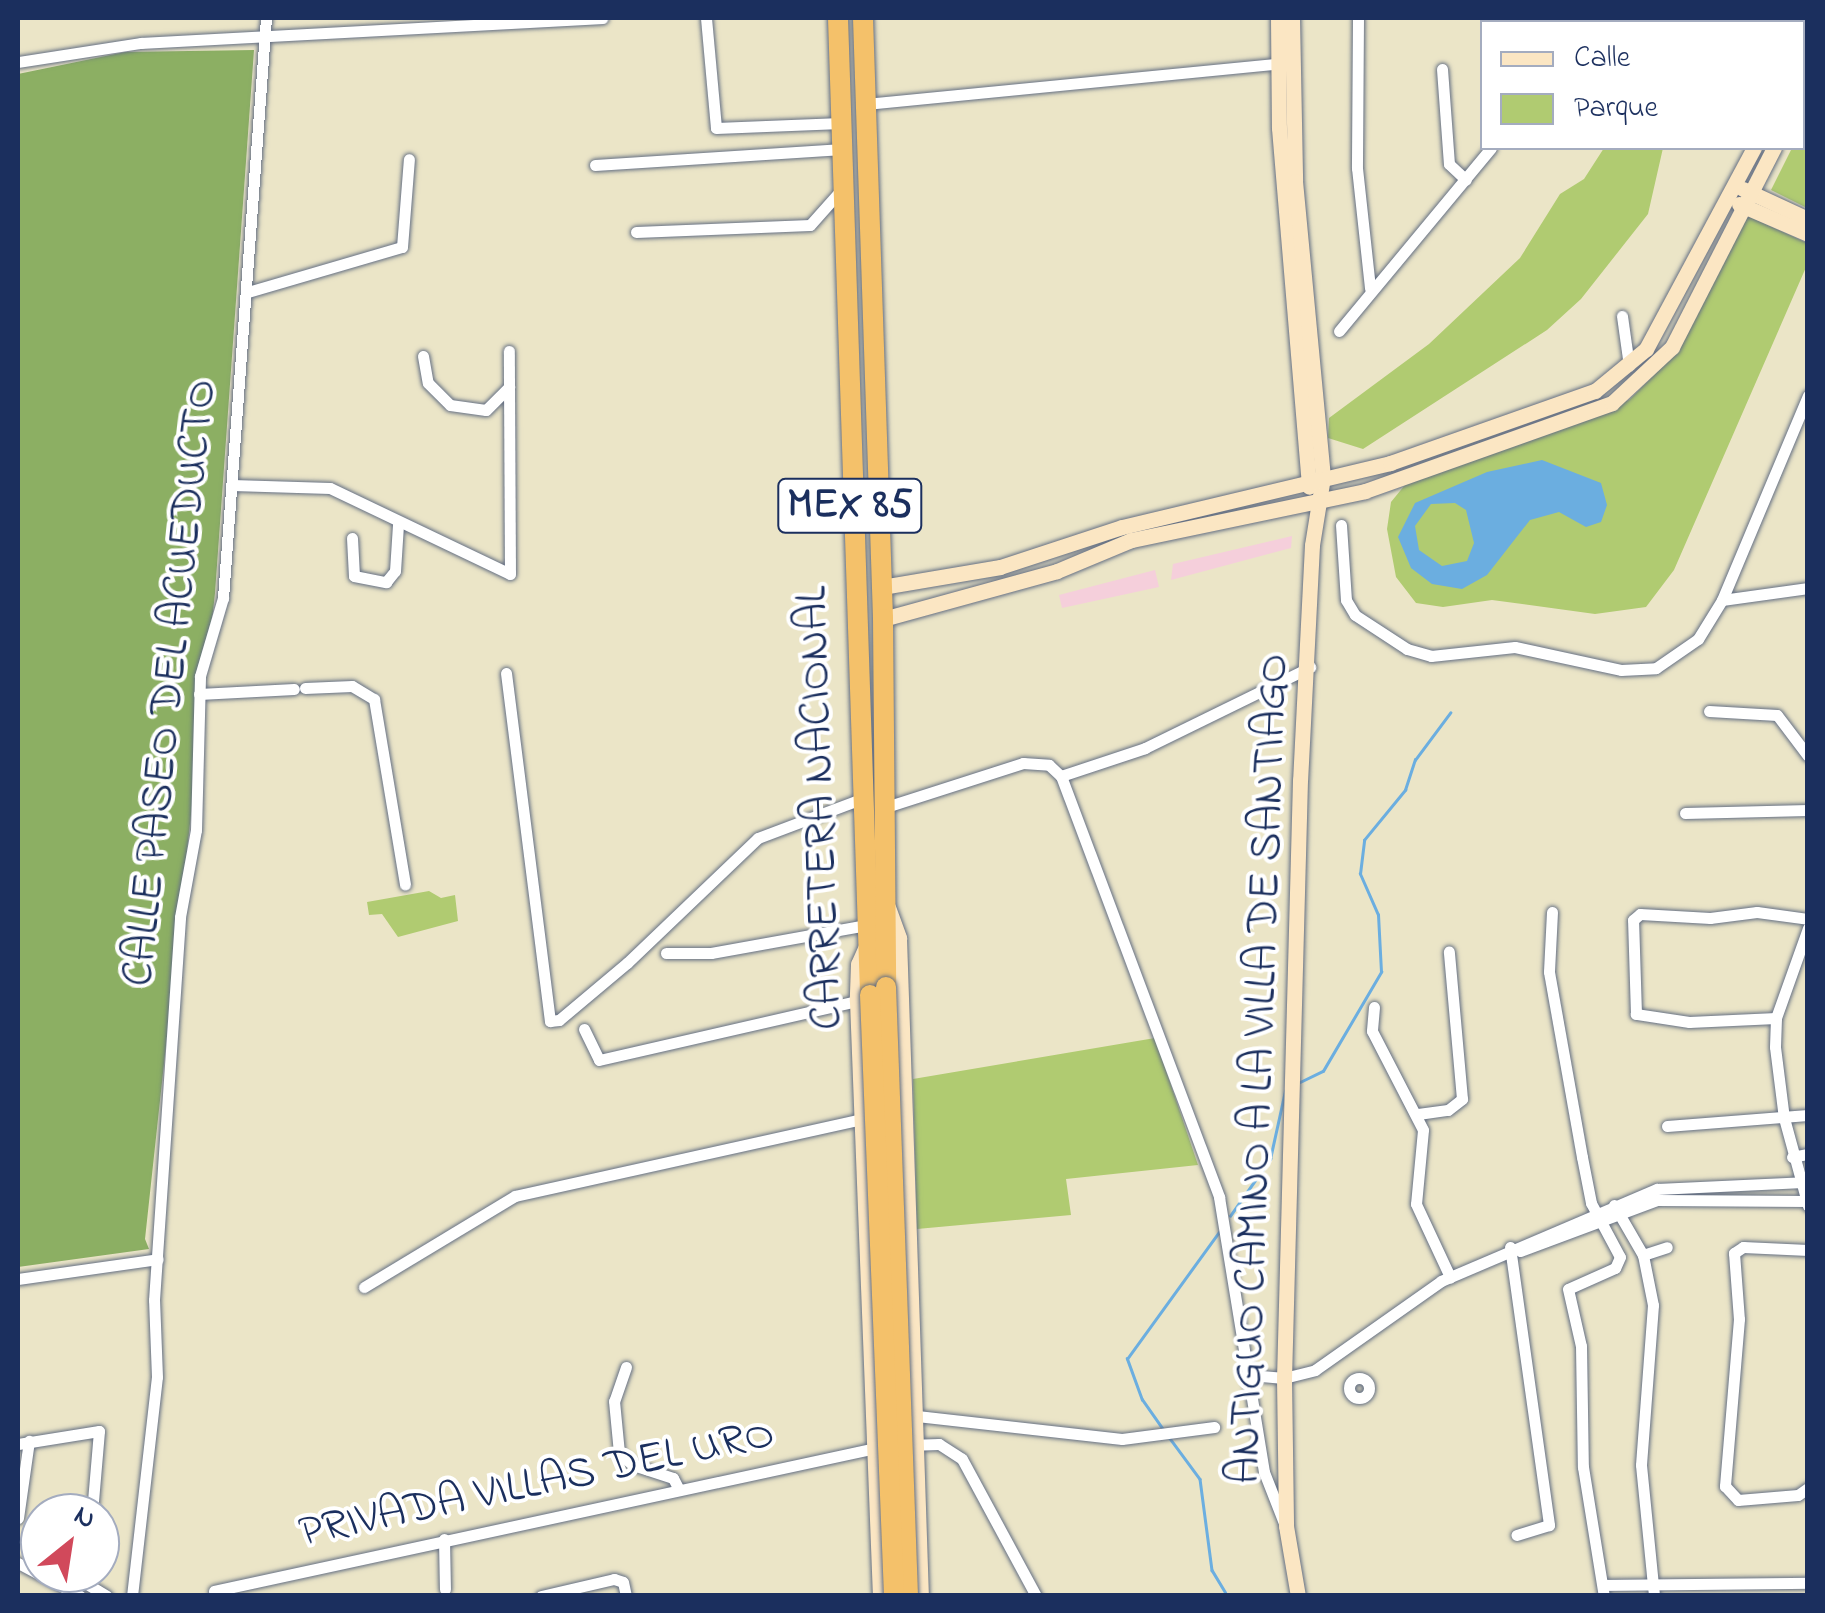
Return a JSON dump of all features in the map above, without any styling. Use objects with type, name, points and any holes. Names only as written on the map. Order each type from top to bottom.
[{"type":"highway","name":"CARRETERA NACIONAL","points":[[838,18],[866,934],[908,1596]]},
{"type":"highway","name":"CARRETERA NACIONAL","points":[[863,18],[884,619],[886,808],[886,904],[871,994],[894,1596]]},
{"type":"street","name":"CALLE PASEO DEL ACUEDUCTO","points":[[132,1596],[157,1377],[158,1259],[180,917],[196,830],[199,694],[221,621],[266,18]]},
{"type":"street","points":[[18,62],[66,50],[602,18]]},
{"type":"street","points":[[706,18],[716,128],[841,123]]},
{"type":"street","points":[[866,104],[1283,64],[1278,18]]},
{"type":"street","name":"ANTIGUO CAMINO A LA VILLA DE SANTIAGO","points":[[1292,18],[1283,64],[1316,479],[1310,667],[1298,813],[1295,1085],[1284,1378],[1286,1526],[1298,1596]]},
{"type":"street","points":[[1358,18],[1358,168],[1370,288]]},
{"type":"street","points":[[1442,69],[1448,159],[1466,180]]},
{"type":"street","points":[[595,165],[842,148]]},
{"type":"street","points":[[1339,331],[1370,288],[1488,150]]},
{"type":"street","points":[[882,587],[1000,567],[1122,527],[1382,464],[1595,392],[1628,366],[1658,332],[1753,150]]},
{"type":"street","points":[[884,619],[1003,588],[1131,540],[1388,484],[1598,409],[1636,387],[1672,347],[1773,150]]},
{"type":"street","points":[[248,292],[402,247],[409,159]]},
{"type":"street","points":[[636,232],[810,225],[842,189]]},
{"type":"street","points":[[1730,191],[1808,234]]},
{"type":"street","points":[[1748,200],[1808,219]]},
{"type":"street","points":[[1622,316],[1628,366]]},
{"type":"street","points":[[232,485],[315,484],[510,574],[509,350]]},
{"type":"street","points":[[422,356],[428,383],[450,406],[486,410],[509,387]]},
{"type":"street","points":[[1341,525],[1342,580],[1355,615],[1407,649],[1432,656],[1515,647],[1621,670],[1656,668],[1698,639],[1722,600],[1808,395]]},
{"type":"street","points":[[1382,464],[1388,484]]},
{"type":"street","points":[[352,538],[354,576],[386,582],[395,571],[398,524]]},
{"type":"street","points":[[1000,567],[1003,588]]},
{"type":"street","points":[[1722,600],[1808,588]]},
{"type":"street","points":[[1060,776],[1144,748],[1310,667]]},
{"type":"street","points":[[506,673],[550,1021],[560,1020],[627,963],[758,838],[861,799]]},
{"type":"street","points":[[199,694],[352,686],[374,699],[404,884]]},
{"type":"street","points":[[1709,710],[1777,715],[1808,756]]},
{"type":"street","points":[[886,808],[1022,763],[1049,765],[1060,776],[1219,1198],[1264,1472],[1286,1526]]},
{"type":"street","points":[[1684,813],[1808,810]]},
{"type":"street","name":"MEX 85","points":[[886,904],[899,938],[921,1596]]},
{"type":"street","points":[[1552,912],[1552,992],[1599,1215],[1612,1235],[1618,1264],[1570,1285],[1581,1346],[1584,1467],[1604,1590],[1655,1592],[1743,1579],[1808,1583]]},
{"type":"street","points":[[1776,1018],[1689,1022],[1636,1014],[1633,920],[1640,914],[1710,918],[1757,912],[1808,918]]},
{"type":"street","points":[[1250,1375],[1284,1378],[1341,1356],[1446,1279],[1599,1215],[1668,1199],[1807,1203],[1784,1118],[1776,1018],[1808,928]]},
{"type":"street","points":[[666,952],[711,953],[866,934]]},
{"type":"street","points":[[1418,1114],[1448,1110],[1462,1099],[1449,952]]},
{"type":"street","points":[[584,1029],[599,1060],[871,994]]},
{"type":"street","name":"MEX 85","points":[[871,994],[861,1119],[880,1596]]},
{"type":"street","points":[[1374,1007],[1372,1031],[1418,1114],[1426,1147],[1416,1204],[1438,1249],[1446,1279]]},
{"type":"street","points":[[1667,1126],[1808,1114]]},
{"type":"street","points":[[364,1288],[515,1196],[861,1119]]},
{"type":"street","points":[[1792,1157],[1808,1154]]},
{"type":"street","points":[[1617,1210],[1680,1183],[1803,1183]]},
{"type":"street","points":[[1617,1210],[1642,1255],[1653,1305],[1641,1465],[1655,1592]]},
{"type":"street","points":[[1612,1235],[1629,1230]]},
{"type":"street","points":[[1642,1255],[1667,1248]]},
{"type":"street","points":[[1808,1250],[1736,1250],[1738,1319],[1725,1486],[1732,1498],[1790,1497],[1808,1488]]},
{"type":"street","points":[[1507,1252],[1548,1525],[1517,1535]]},
{"type":"street","points":[[18,1280],[158,1259]]},
{"type":"street","points":[[1341,1356],[1356,1378]]},
{"type":"street","points":[[626,1367],[614,1401],[619,1453],[633,1466],[673,1478],[678,1488]]},
{"type":"street","points":[[871,1406],[895,1415],[917,1409],[1122,1439],[1214,1426]]},
{"type":"street","points":[[18,1518],[23,1443],[99,1431],[94,1493]]},
{"type":"street","points":[[918,1444],[940,1444],[962,1459],[1036,1596]]},
{"type":"street","name":"PRIVADA VILLAS DEL URO","points":[[214,1591],[678,1488],[876,1448],[918,1444]]},
{"type":"street","points":[[874,1494],[883,1480],[900,1476],[917,1493]]},
{"type":"street","points":[[444,1540],[445,1589]]},
{"type":"street","points":[[541,1596],[614,1579],[623,1582],[626,1596]]},
{"type":"shaded area","points":[[1292,536],[1291,548],[1171,580],[1173,564]]},
{"type":"shaded area","points":[[1155,570],[1159,587],[1062,608],[1059,595]]},
{"type":"green space","points":[[254,50],[215,593],[145,1239],[149,1249],[18,1267],[18,74],[125,52]]},
{"type":"green space","points":[[1807,118],[1807,208],[1771,190],[1791,150],[1805,150]]},
{"type":"green space","points":[[1603,150],[1663,150],[1648,214],[1581,299],[1547,330],[1363,449],[1328,438],[1329,418],[1429,344],[1520,258],[1560,194],[1584,179]]},
{"type":"green space","points":[[1748,216],[1807,243],[1807,265],[1674,570],[1646,607],[1595,614],[1492,600],[1443,607],[1416,603],[1396,577],[1387,529],[1391,502],[1409,480],[1629,400],[1669,360]]},
{"type":"green space","points":[[429,891],[441,898],[455,895],[458,921],[398,937],[382,914],[369,915],[367,902]]},
{"type":"green space","points":[[1155,1038],[1198,1165],[1066,1179],[1071,1215],[917,1229],[913,1079]]},
{"type":"water","points":[[1542,460],[1601,483],[1607,505],[1601,522],[1586,527],[1559,512],[1530,520],[1487,575],[1462,589],[1432,584],[1411,568],[1398,537],[1415,503],[1487,472]],"holes":[[[1455,503],[1466,510],[1474,543],[1467,561],[1442,566],[1419,550],[1415,526],[1431,504]]]},
{"type":"waterway","points":[[1300,1082],[1323,1071],[1381,972],[1378,915],[1360,874],[1364,840],[1405,790],[1415,760],[1450,713]]},
{"type":"waterway","points":[[1230,1216],[1270,1159],[1285,1091]]},
{"type":"waterway","points":[[1164,1431],[1142,1400],[1127,1359],[1219,1232]]},
{"type":"waterway","points":[[1169,1437],[1200,1479],[1212,1570],[1225,1592]]}]
